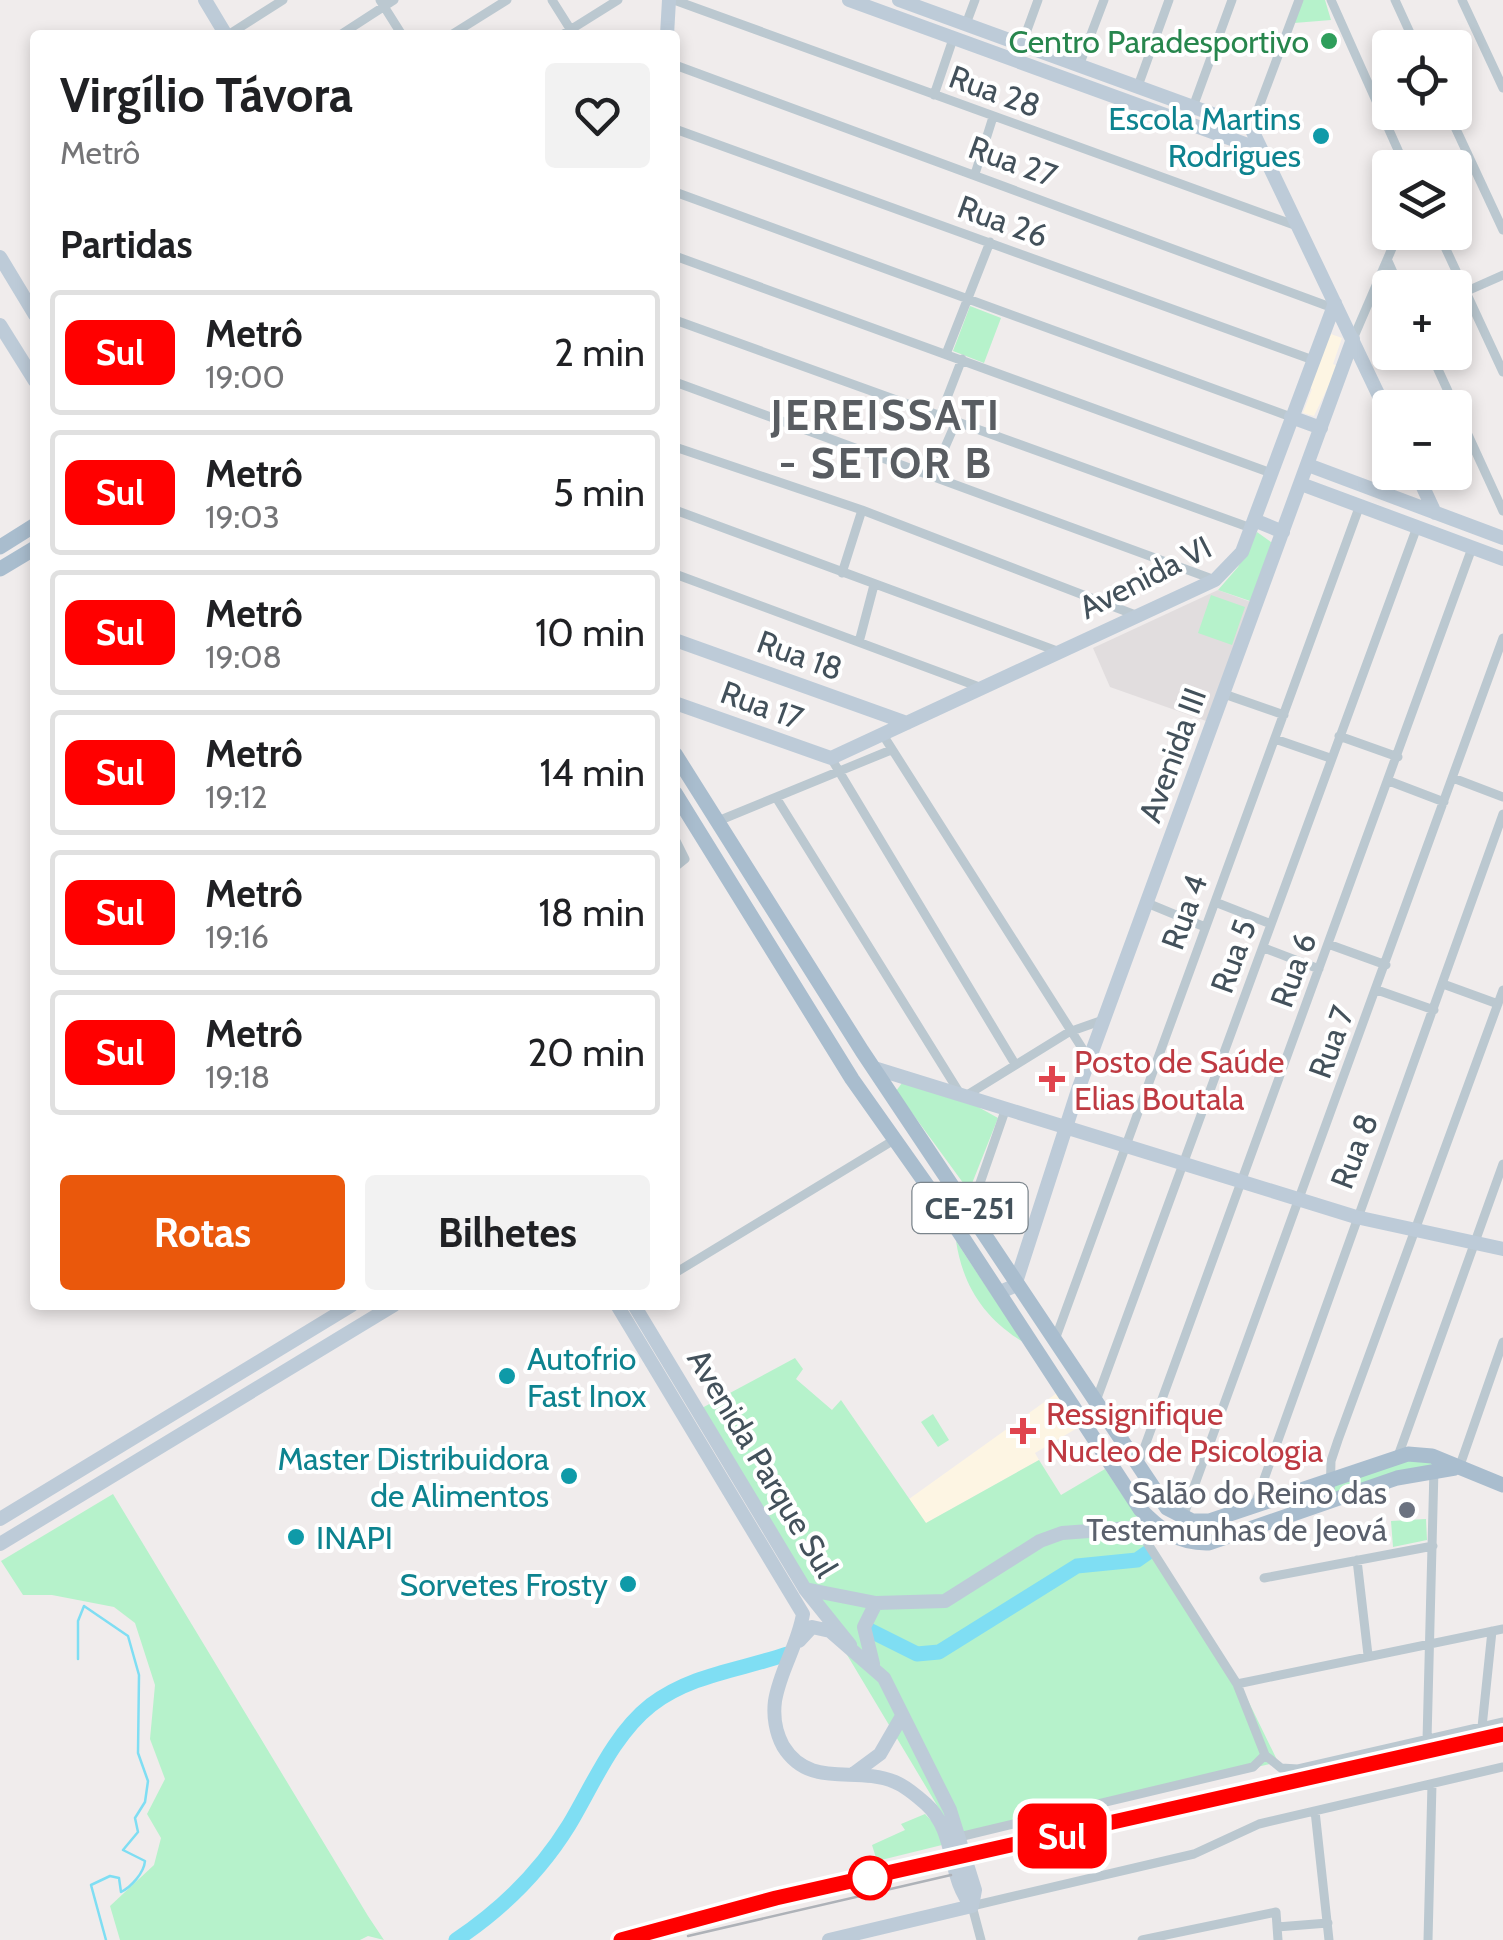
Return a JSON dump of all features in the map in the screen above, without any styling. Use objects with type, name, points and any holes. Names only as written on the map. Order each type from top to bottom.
[{"type":"main road","points":[[0,546],[30,528]]},
{"type":"main road","points":[[0,570],[30,551]]},
{"type":"main road","name":"CE-251","points":[[680,762],[874,1068],[1056,1337],[1160,1500],[1182,1518],[1209,1521],[1398,1456],[1432,1456],[1503,1485]]},
{"type":"main road","name":"CE-251","points":[[680,801],[894,1140],[1000,1292],[1140,1509],[1156,1526],[1178,1539],[1209,1543],[1354,1492],[1434,1468],[1459,1468]]},
{"type":"main road","points":[[780,960],[797,949]]},
{"type":"main road","points":[[793,982],[812,971]]},
{"type":"main road","points":[[1087,1425],[1101,1410]]},
{"type":"main road","points":[[1347,1473],[1354,1492]]},
{"type":"street","points":[[204,0],[224,30]]},
{"type":"street","points":[[235,30],[283,0]]},
{"type":"street","points":[[459,30],[506,0]]},
{"type":"street","points":[[552,0],[567,30]]},
{"type":"street","points":[[573,30],[618,0]]},
{"type":"street","points":[[668,30],[672,0]]},
{"type":"street","name":"Rua 28","points":[[672,0],[1299,227]]},
{"type":"street","points":[[849,0],[873,4],[953,38],[1259,149]]},
{"type":"street","points":[[966,24],[975,0]]},
{"type":"street","points":[[1022,44],[1038,0]]},
{"type":"street","points":[[1080,66],[1104,0]]},
{"type":"street","points":[[1138,86],[1169,0]]},
{"type":"street","points":[[1193,107],[1232,0]]},
{"type":"street","points":[[1298,0],[1250,128],[1377,390]]},
{"type":"street","points":[[1331,0],[1335,18],[1397,150]]},
{"type":"street","points":[[1395,0],[1409,30]]},
{"type":"street","points":[[1462,0],[1503,88]]},
{"type":"street","points":[[347,30],[386,2],[400,30]]},
{"type":"street","points":[[908,2],[1250,128]]},
{"type":"street","points":[[934,95],[953,38]]},
{"type":"street","points":[[1045,72],[1052,56]]},
{"type":"street","name":"Rua 27","points":[[680,67],[1334,305]]},
{"type":"street","points":[[975,174],[993,117]]},
{"type":"street","points":[[1457,130],[1498,207],[1503,230]]},
{"type":"street","name":"Rua 26","points":[[680,131],[1314,360]]},
{"type":"street","points":[[680,194],[1322,428]]},
{"type":"street","points":[[946,354],[990,242]]},
{"type":"street","name":"Avenida III","points":[[1017,1279],[1089,1059],[1354,339],[1392,250]]},
{"type":"street","points":[[0,257],[30,307]]},
{"type":"street","points":[[680,258],[1271,473]]},
{"type":"street","points":[[1388,262],[1392,270]]},
{"type":"street","points":[[1472,289],[1503,274]]},
{"type":"street","points":[[1472,302],[1503,372]]},
{"type":"street","name":"Avenida VI","points":[[831,758],[1215,580],[1236,562],[1334,305]]},
{"type":"street","points":[[680,322],[956,422],[1284,532]]},
{"type":"street","points":[[0,325],[30,372]]},
{"type":"street","points":[[940,416],[962,360]]},
{"type":"street","points":[[1438,370],[1503,511]]},
{"type":"street","points":[[680,384],[1215,580]]},
{"type":"street","points":[[932,477],[956,422]]},
{"type":"street","points":[[680,449],[862,510],[1138,616]]},
{"type":"street","points":[[1308,466],[1503,538]]},
{"type":"street","points":[[1301,484],[1503,559]]},
{"type":"street","points":[[1424,490],[1435,513]]},
{"type":"street","name":"Rua 4","points":[[1056,1337],[1360,505]]},
{"type":"street","points":[[842,573],[862,510]]},
{"type":"street","points":[[680,512],[1058,652]]},
{"type":"street","name":"Rua 5","points":[[1101,1410],[1183,1164],[1416,527]]},
{"type":"street","name":"Rua 6","points":[[1138,1464],[1390,782],[1472,548]]},
{"type":"street","points":[[680,576],[982,688]]},
{"type":"street","points":[[859,642],[874,585]]},
{"type":"street","name":"Rua 7","points":[[1182,1518],[1503,638]]},
{"type":"street","name":"Rua 18","points":[[680,642],[907,723]]},
{"type":"street","points":[[1224,694],[1284,715]]},
{"type":"street","name":"Rua 17","points":[[680,705],[831,758]]},
{"type":"street","points":[[884,735],[1089,1059]]},
{"type":"street","points":[[1339,736],[1398,757]]},
{"type":"street","points":[[1275,740],[1330,758]]},
{"type":"street","points":[[718,821],[891,750]]},
{"type":"street","points":[[831,758],[836,774],[1015,1064]]},
{"type":"street","points":[[1453,778],[1503,797]]},
{"type":"street","points":[[1390,782],[1444,802]]},
{"type":"street","points":[[777,799],[963,1094]]},
{"type":"street","name":"Rua 8","points":[[1254,1507],[1502,821]]},
{"type":"street","points":[[1215,902],[1271,924]]},
{"type":"street","points":[[1147,903],[1205,927]]},
{"type":"street","points":[[1328,944],[1386,965]]},
{"type":"street","points":[[1264,948],[1320,969]]},
{"type":"street","points":[[1443,984],[1498,1004]]},
{"type":"street","points":[[1377,990],[1434,1010]]},
{"type":"street","points":[[1330,1501],[1338,1440],[1503,990]]},
{"type":"street","points":[[963,1094],[1069,1032],[1088,1029],[1104,1020]]},
{"type":"street","points":[[1489,1028],[1503,1032]]},
{"type":"street","points":[[874,1068],[1356,1217],[1503,1249]]},
{"type":"street","points":[[971,1210],[1006,1108]]},
{"type":"street","points":[[680,1270],[894,1140]]},
{"type":"street","points":[[1398,1456],[1503,1164]]},
{"type":"street","points":[[1000,1292],[1012,1287],[1017,1279]]},
{"type":"street","points":[[0,1518],[344,1310]]},
{"type":"street","points":[[0,1544],[386,1310]]},
{"type":"street","name":"Avenida Parque Sul","points":[[620,1310],[803,1614],[799,1641],[775,1700],[781,1742],[802,1767],[896,1782],[933,1811],[953,1852],[962,1894],[972,1906]]},
{"type":"street","name":"Avenida Parque Sul","points":[[637,1310],[806,1589],[850,1645]]},
{"type":"street","points":[[1459,1468],[1503,1342]]},
{"type":"street","points":[[1427,1740],[1434,1468]]},
{"type":"street","points":[[1131,1529],[1140,1509]]},
{"type":"street","points":[[806,1589],[876,1604],[944,1601],[1040,1541],[1062,1533],[1156,1526]]},
{"type":"street","points":[[1131,1529],[1237,1684],[1266,1755],[1281,1768],[1298,1770],[1503,1722]]},
{"type":"street","points":[[1264,1578],[1433,1546]]},
{"type":"street","points":[[1357,1560],[1368,1655]]},
{"type":"street","points":[[873,1664],[864,1627],[876,1604]]},
{"type":"street","name":"Avenida Parque Sul","points":[[799,1641],[819,1626],[873,1664],[960,1837],[975,1890],[972,1906]]},
{"type":"street","points":[[1237,1684],[1497,1630],[1482,1727]]},
{"type":"street","points":[[848,1776],[880,1754],[902,1716]]},
{"type":"street","points":[[960,1837],[1248,1768],[1266,1755]]},
{"type":"street","points":[[830,1940],[1194,1854],[1245,1828],[1503,1768]]},
{"type":"street","points":[[1428,1940],[1432,1784]]},
{"type":"street","points":[[1315,1810],[1329,1940]]},
{"type":"street","points":[[972,1906],[980,1940]]},
{"type":"street","points":[[1142,1940],[1276,1912],[1278,1940]]},
{"type":"street","points":[[1278,1927],[1328,1923]]},
{"type":"shaded area","points":[[1331,334],[1342,338],[1333,364],[1338,366],[1314,416],[1303,413],[1312,389],[1307,387]]},
{"type":"shaded area","points":[[1218,590],[1251,602],[1206,721],[1110,687],[1093,648]]},
{"type":"shaded area","points":[[1057,1393],[1079,1427],[1035,1453],[1039,1460],[926,1523],[909,1499]]},
{"type":"green space","points":[[1303,0],[1325,0],[1331,20],[1294,23]]},
{"type":"green space","points":[[970,306],[1001,318],[984,363],[953,351]]},
{"type":"green space","points":[[1257,532],[1275,545],[1253,602],[1218,590],[1238,567]]},
{"type":"green space","points":[[1211,595],[1245,607],[1232,645],[1198,633]]},
{"type":"green space","points":[[902,1083],[971,1103],[998,1118],[969,1191],[896,1091]]},
{"type":"green space","points":[[956,1241],[1023,1342],[997,1322],[978,1299],[964,1272]]},
{"type":"green space","points":[[795,1358],[803,1369],[796,1379],[832,1410],[841,1400],[926,1523],[1039,1460],[1061,1495],[1105,1469],[1140,1521],[1136,1530],[1239,1682],[1278,1762],[956,1837],[700,1409]]},
{"type":"green space","points":[[933,1414],[949,1440],[938,1447],[921,1422]]},
{"type":"green space","points":[[1397,1453],[1447,1465],[1330,1497],[1327,1488]]},
{"type":"green space","points":[[113,1494],[384,1940],[368,1936],[360,1940],[120,1940],[110,1906],[154,1865],[161,1838],[147,1814],[165,1779],[150,1739],[155,1685],[135,1623],[114,1607],[52,1595],[23,1595],[1,1561]]},
{"type":"green space","points":[[1426,1519],[1427,1540],[1393,1547],[1391,1521]]},
{"type":"green space","points":[[925,1814],[938,1827],[942,1845],[877,1861],[872,1845],[905,1830],[901,1824]]},
{"type":"waterway","points":[[867,1629],[917,1654],[939,1652],[1077,1566],[1137,1560],[1147,1553]]},
{"type":"waterway","points":[[78,1659],[78,1621],[84,1606],[128,1636],[139,1675],[138,1753],[148,1781],[145,1802],[135,1818],[138,1832],[123,1850],[145,1861],[136,1879],[121,1892],[119,1878],[110,1876],[91,1885],[106,1940]]},
{"type":"waterway","points":[[456,1940],[504,1903],[545,1859],[615,1746],[651,1705],[700,1679],[787,1654]]},
{"type":"railway","points":[[621,1940],[776,1898],[1503,1734]]},
{"type":"railway","points":[[688,1936],[951,1875]]},
{"type":"metro line","name":"Sul","points":[[621,1940],[776,1898],[1503,1734]]},
{"type":"place","name":"Centro Paradesportivo","points":[[1329,41]]},
{"type":"place","name":"Escola Martins Rodrigues","points":[[1321,136]]},
{"type":"place","name":"Posto de Saúde Elias Boutala","points":[[1052,1079]]},
{"type":"place","name":"Autofrio Fast Inox","points":[[507,1376]]},
{"type":"place","name":"Ressignifique Nucleo de Psicologia","points":[[1023,1431]]},
{"type":"place","name":"Master Distribuidora de Alimentos","points":[[569,1476]]},
{"type":"place","name":"Salão do Reino das Testemunhas de Jeová","points":[[1407,1510]]},
{"type":"place","name":"INAPI","points":[[296,1537]]},
{"type":"place","name":"Sorvetes Frosty","points":[[628,1584]]},
{"type":"district","name":"JEREISSATI - SETOR B","points":[[886,439]]}]
